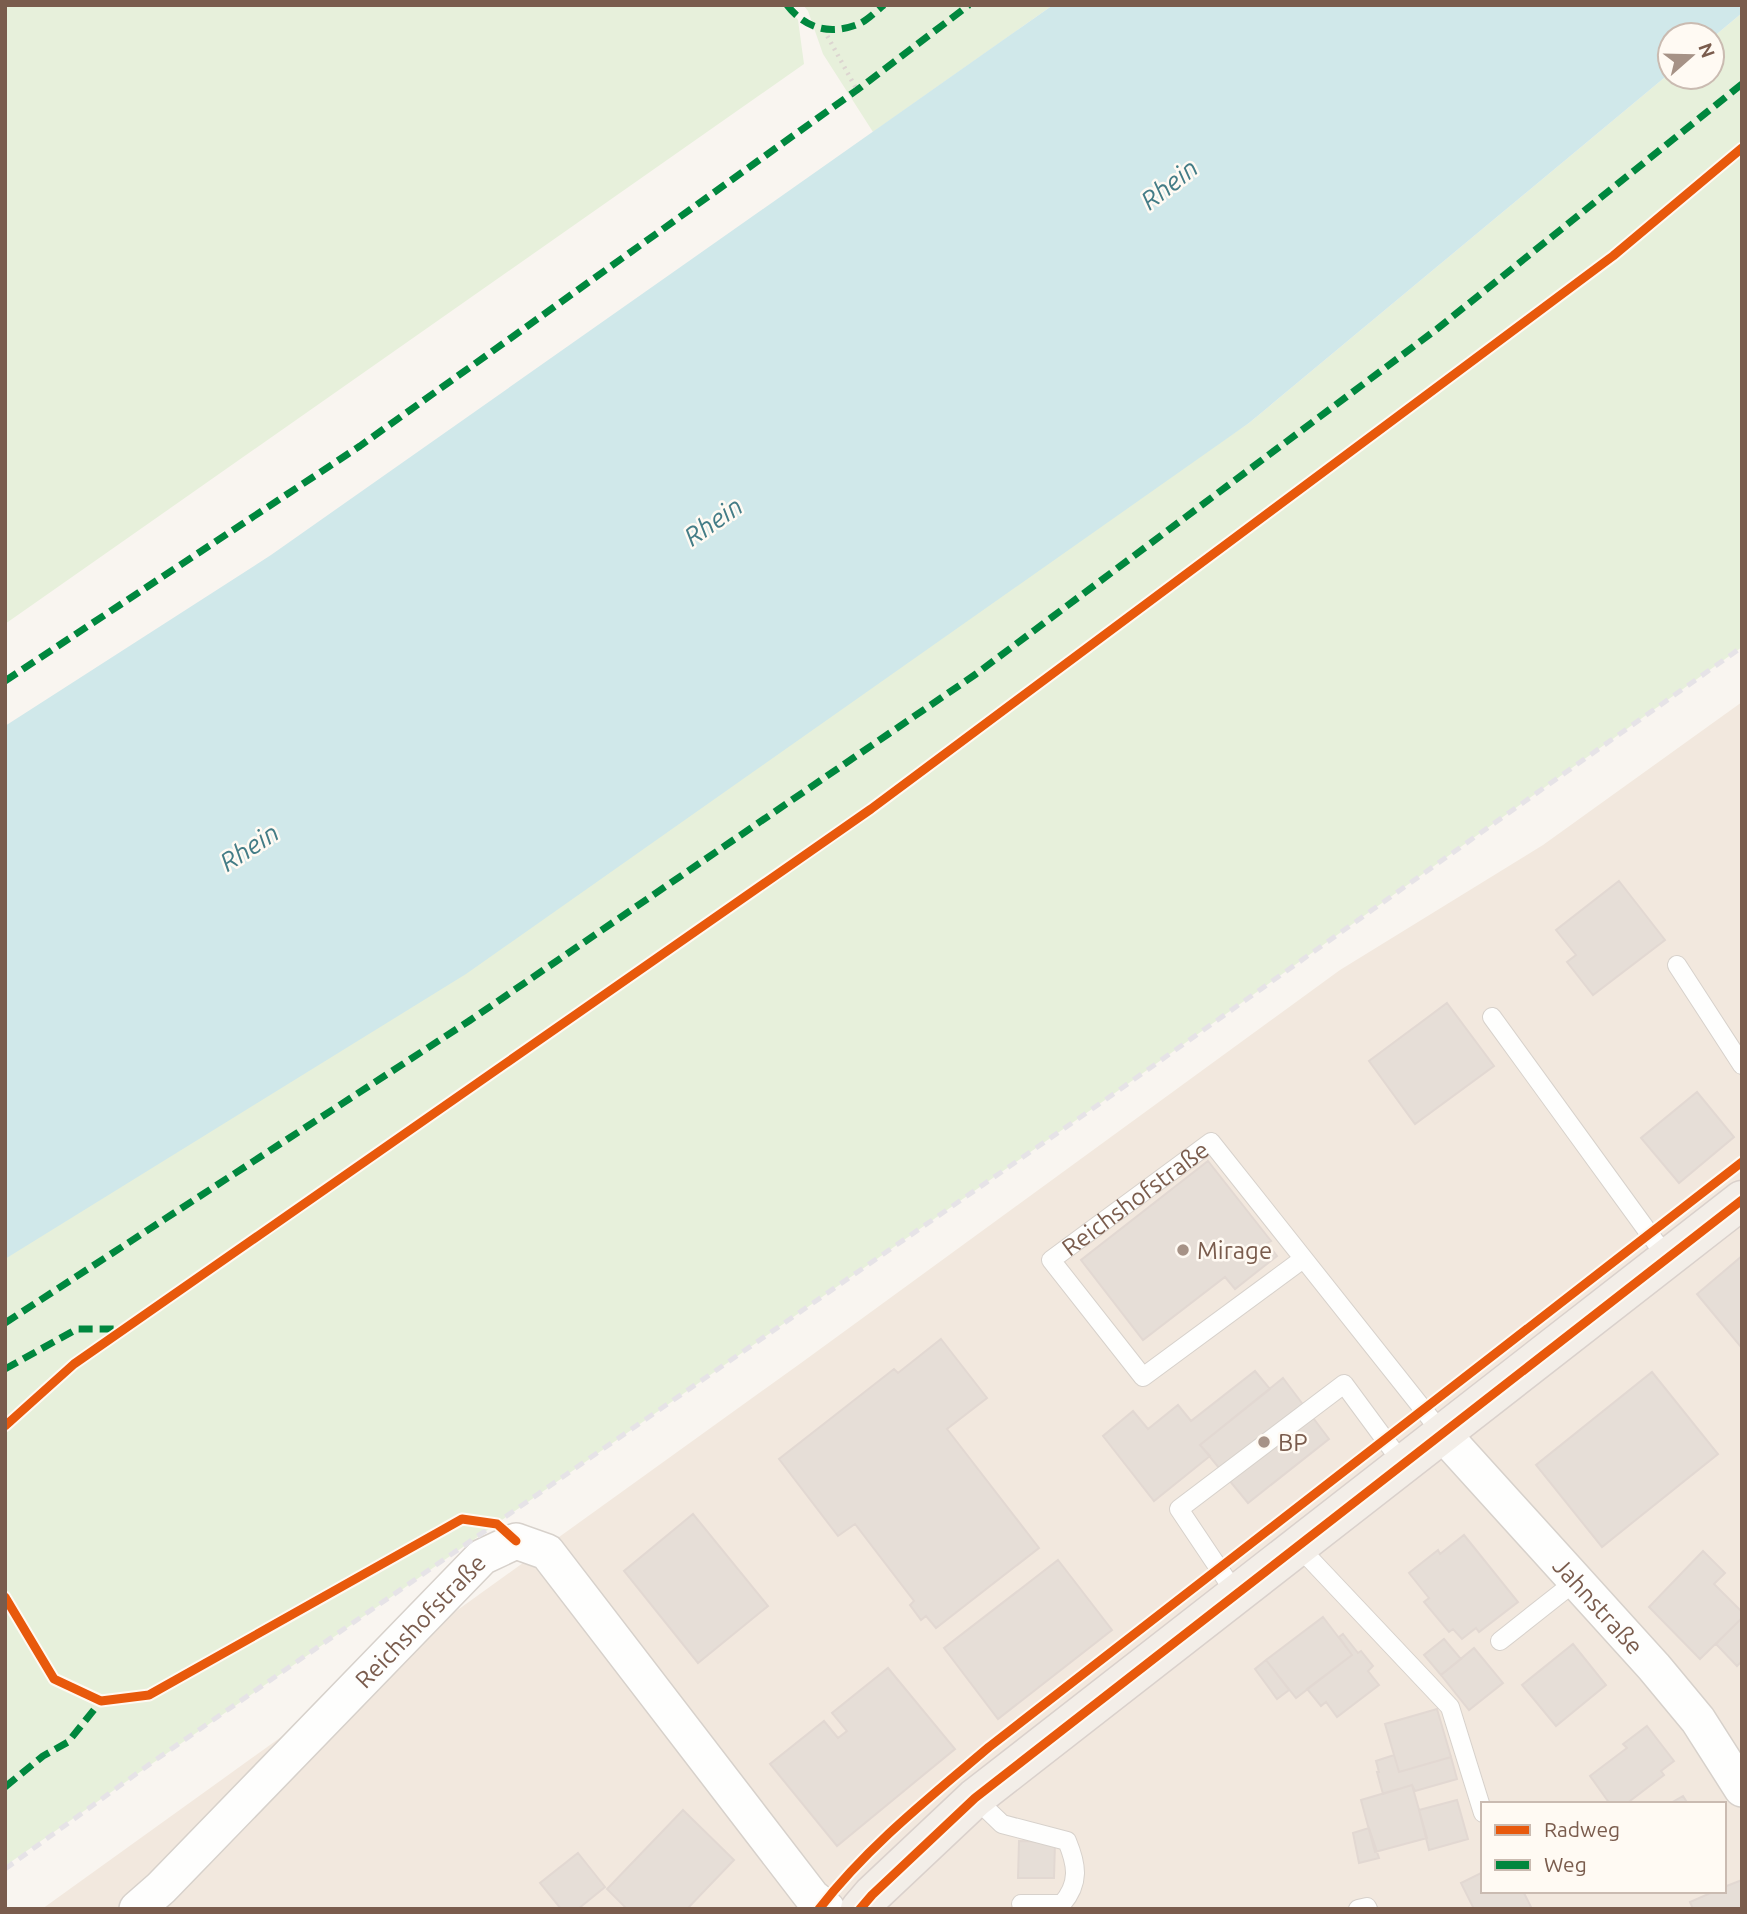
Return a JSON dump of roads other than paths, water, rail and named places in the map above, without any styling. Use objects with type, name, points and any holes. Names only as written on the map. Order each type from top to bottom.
[{"type":"main road","points":[[873,1904],[975,1798],[1742,1200]]},
{"type":"street","name":"Jahnstraße","points":[[1442,1433],[1577,1581],[1698,1720],[1740,1782]]},
{"type":"street","name":"Reichshofstraße","points":[[137,1909],[482,1557],[516,1541],[547,1552],[812,1897],[827,1909]]},
{"type":"lane","points":[[1677,965],[1742,1065]]},
{"type":"lane","points":[[1492,1017],[1667,1258]]},
{"type":"lane","name":"Reichshofstraße","points":[[1303,1259],[1143,1377],[1051,1260],[1210,1142],[1442,1433]]},
{"type":"lane","points":[[1236,1594],[1179,1509],[1344,1384],[1403,1464]]},
{"type":"lane","points":[[1298,1546],[1450,1707],[1481,1807]]},
{"type":"lane","points":[[1500,1641],[1577,1581]]},
{"type":"lane","points":[[975,1798],[1002,1824],[1067,1841],[1076,1863],[1072,1892],[1062,1904],[1021,1904]]},
{"type":"lane","points":[[1358,1909],[1368,1909]]},
{"type":"water","name":"Rhein","points":[[1053,5],[1742,5],[1742,13],[1726,26],[1726,21],[1656,21],[1656,85],[1249,423],[466,974],[5,1259],[5,726],[271,555]]},
{"type":"railway","points":[[5,1869],[154,1761],[1105,1100],[1742,647]]},
{"type":"place","name":"Mirage","points":[[1183,1250]]},
{"type":"place","name":"BP","points":[[1264,1442]]}]
